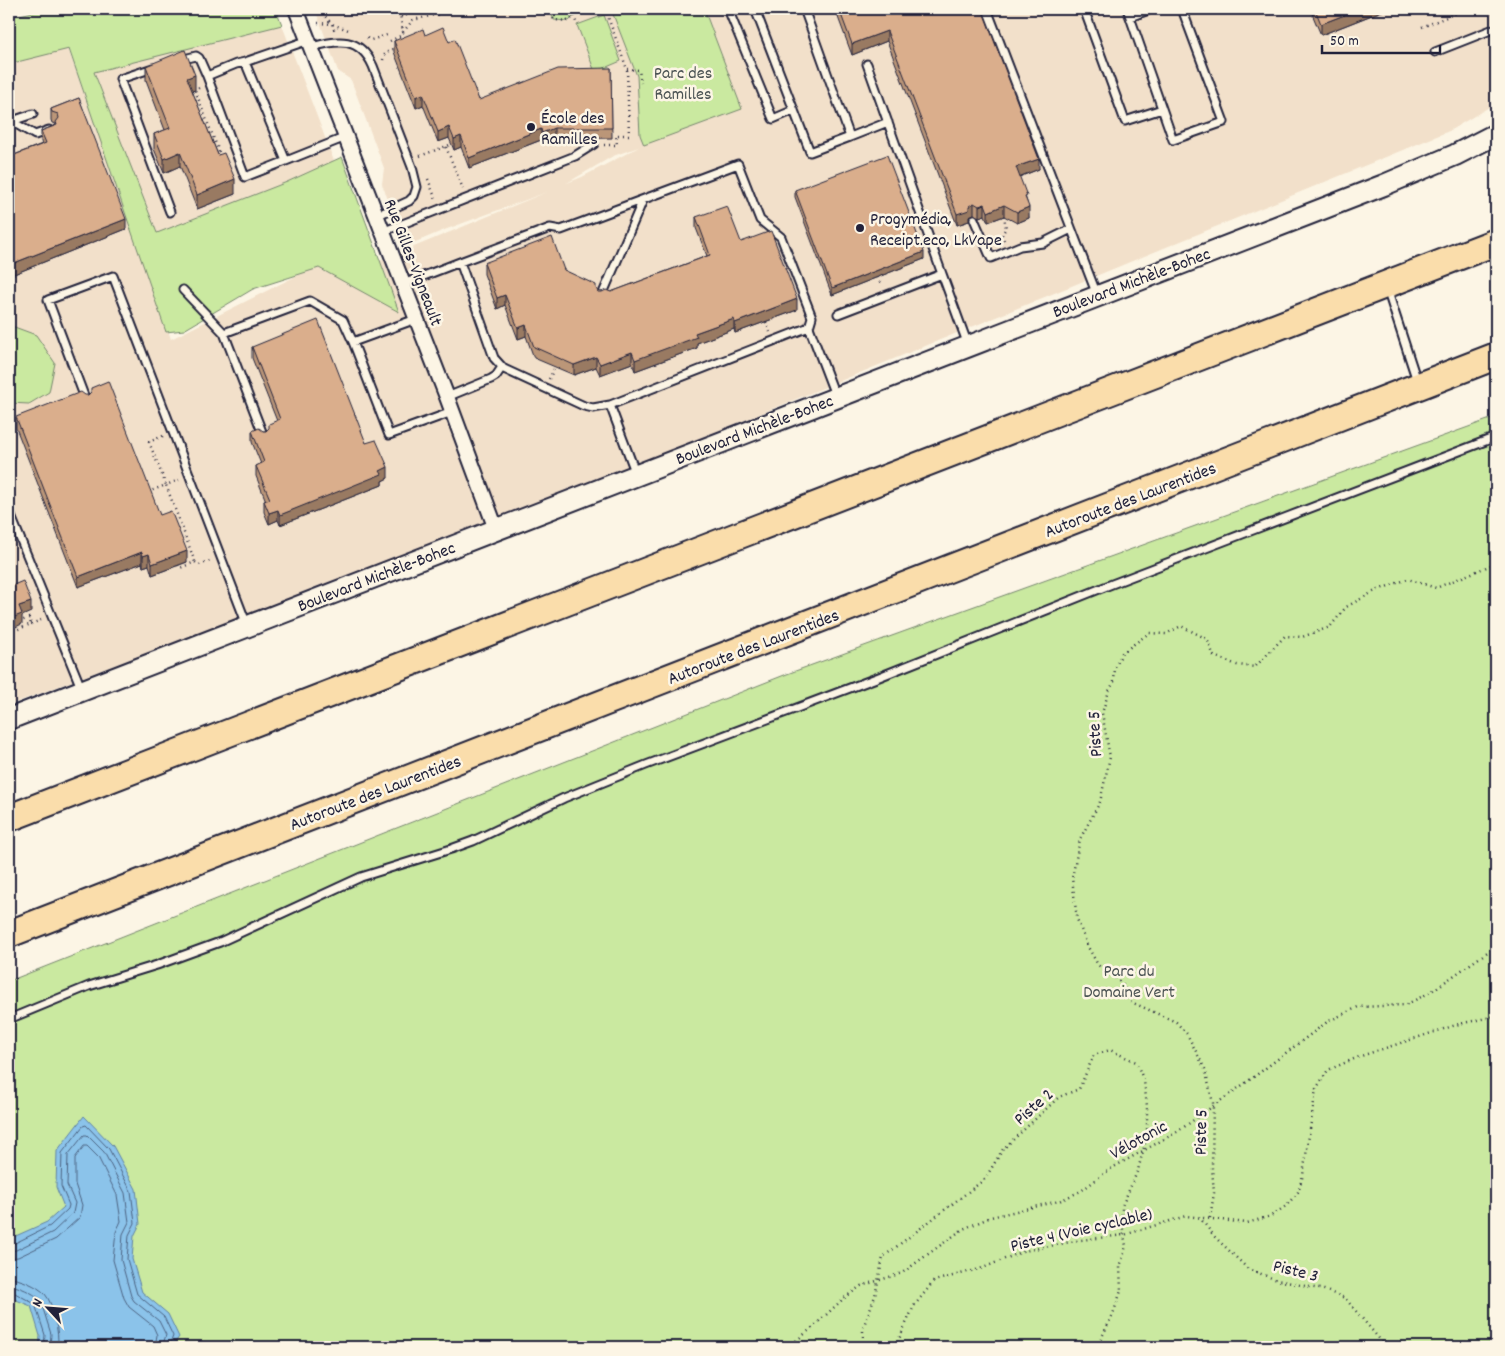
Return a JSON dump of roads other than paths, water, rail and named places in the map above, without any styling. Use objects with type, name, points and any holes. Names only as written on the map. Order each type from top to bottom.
[{"type":"highway","points":[[9,818],[1496,242]]},
{"type":"highway","name":"Autoroute des Laurentides","points":[[9,934],[1496,356]]},
{"type":"street","name":"Rue Gilles-Vigneault","points":[[296,9],[447,397],[496,529]]},
{"type":"street","name":"Boulevard Michèle-Bohec","points":[[9,719],[1411,174],[1470,148],[1496,134]]},
{"type":"lane","points":[[728,9],[773,119],[794,110]]},
{"type":"lane","points":[[755,9],[810,152],[888,122]]},
{"type":"lane","points":[[804,9],[850,137]]},
{"type":"lane","points":[[987,9],[1097,295]]},
{"type":"lane","points":[[1084,9],[1125,121],[1162,109]]},
{"type":"lane","points":[[1127,9],[1173,140],[1224,122],[1182,9]]},
{"type":"lane","points":[[1130,17],[1151,9]]},
{"type":"lane","points":[[1435,52],[1496,28]]},
{"type":"lane","points":[[207,76],[236,64],[311,44],[339,40],[353,45],[366,54],[373,66],[412,167],[417,187],[414,196],[404,205],[376,216]]},
{"type":"lane","points":[[174,62],[196,56],[199,58],[246,177],[346,137]]},
{"type":"lane","points":[[245,62],[286,161]]},
{"type":"lane","points":[[165,64],[120,79],[170,212]]},
{"type":"lane","points":[[867,64],[968,346]]},
{"type":"lane","points":[[10,122],[33,114]]},
{"type":"lane","points":[[10,122],[35,136],[54,128]]},
{"type":"lane","points":[[382,232],[575,156],[594,144]]},
{"type":"lane","points":[[403,284],[550,228],[561,230],[738,164],[760,220],[781,238],[812,317],[809,326],[836,397]]},
{"type":"lane","points":[[601,298],[643,200]]},
{"type":"lane","points":[[974,219],[991,258],[1020,246],[1043,243],[1071,228]]},
{"type":"lane","points":[[460,262],[494,358],[502,367],[584,406],[593,408],[610,404],[809,326]]},
{"type":"lane","points":[[838,314],[942,274]]},
{"type":"lane","points":[[86,400],[48,300],[113,276],[248,626]]},
{"type":"lane","points":[[1386,285],[1419,386]]},
{"type":"lane","points":[[183,290],[224,333],[264,437]]},
{"type":"lane","points":[[224,333],[310,301],[343,320],[389,435],[452,412]]},
{"type":"lane","points":[[353,342],[416,319]]},
{"type":"lane","points":[[447,397],[484,383],[496,376],[502,367]]},
{"type":"lane","points":[[610,404],[636,474]]},
{"type":"lane","points":[[9,1019],[89,986],[158,965],[220,942],[361,877],[473,841],[564,798],[646,765],[862,684],[1112,584],[1496,436]]},
{"type":"lane","points":[[9,511],[82,690]]},
{"type":"water","points":[[84,1116],[113,1146],[136,1189],[140,1224],[134,1236],[132,1259],[142,1292],[168,1314],[179,1337],[172,1347],[39,1347],[40,1336],[31,1306],[9,1297],[9,1239],[47,1222],[64,1207],[56,1187],[57,1151]]},
{"type":"place","name":"École des Ramilles","points":[[531,127]]},
{"type":"place","name":"Progymédia, Receipt.eco, LkVape","points":[[860,228]]},
{"type":"park label","name":"Parc des Ramilles","points":[[683,82]]},
{"type":"park label","name":"Parc du Domaine Vert","points":[[1129,980]]}]
